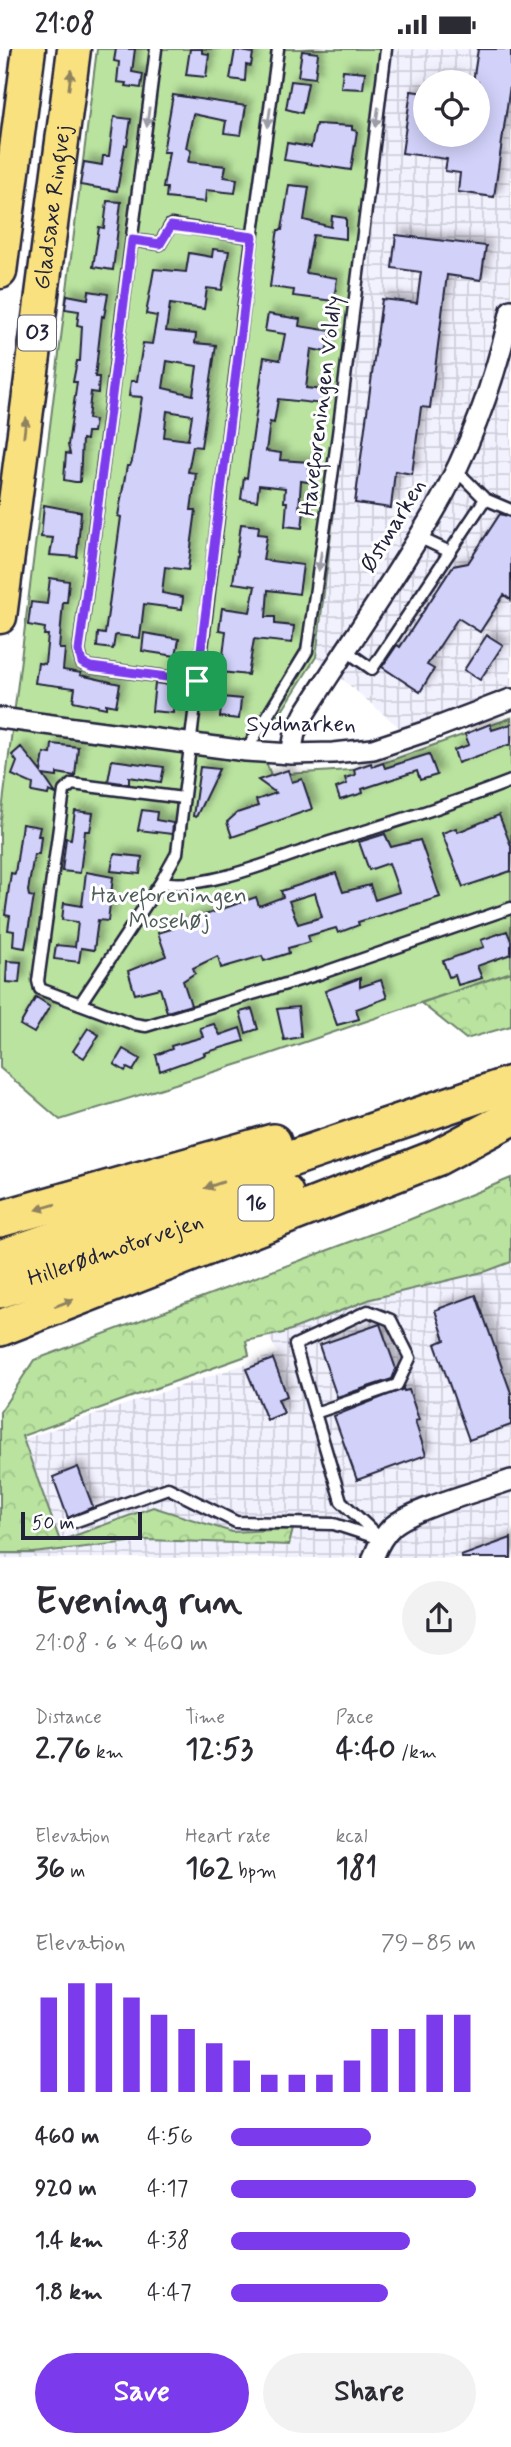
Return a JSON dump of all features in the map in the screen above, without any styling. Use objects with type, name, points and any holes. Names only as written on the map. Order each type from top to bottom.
[{"type":"highway","points":[[0,1219],[424,1099],[481,1077],[511,1074]]},
{"type":"highway","name":"Hillerødmotorvejen","points":[[0,1258],[511,1084]]},
{"type":"highway","points":[[0,1328],[436,1158],[511,1117]]},
{"type":"highway","name":"Hillerødmotorvejen","points":[[0,1290],[511,1117]]},
{"type":"main road","name":"Gladsaxe Ringvej","points":[[0,272],[29,49]]},
{"type":"main road","name":"Gladsaxe Ringvej","points":[[0,617],[74,49]]},
{"type":"street","name":"Østmarken","points":[[291,754],[295,733],[305,712],[436,509],[456,469],[498,365],[511,310]]},
{"type":"street","name":"Sydmarken","points":[[0,718],[246,751],[333,753],[373,749],[511,699]]},
{"type":"street","points":[[373,1558],[381,1539],[395,1525],[411,1515],[511,1480]]},
{"type":"lane","points":[[156,49],[79,651],[82,663],[91,667],[197,681]]},
{"type":"lane","points":[[80,1005],[161,882],[177,853],[278,49]]},
{"type":"lane","name":"Haveforeningen Voldly","points":[[246,751],[307,651],[386,49]]},
{"type":"lane","points":[[132,240],[160,244],[171,226],[253,237]]},
{"type":"lane","points":[[456,469],[485,499],[511,510]]},
{"type":"lane","points":[[345,650],[372,669],[485,499]]},
{"type":"lane","points":[[418,537],[450,552]]},
{"type":"lane","points":[[161,882],[186,884],[253,867],[511,781]]},
{"type":"lane","points":[[183,798],[72,784],[64,791],[38,981],[40,989],[134,1024],[146,1025],[319,974],[511,908]]},
{"type":"lane","points":[[316,1413],[397,1385],[410,1358],[391,1320],[368,1311],[295,1345],[341,1501],[381,1539]]},
{"type":"lane","points":[[74,1522],[168,1488],[236,1522],[334,1524],[381,1539]]},
{"type":"shaded area","points":[[391,49],[511,49],[511,686],[401,729],[316,657]]},
{"type":"shaded area","points":[[511,1220],[511,1558],[0,1558],[0,1477],[27,1438],[278,1353],[262,1325]]},
{"type":"green space","name":"Haveforeningen Mosehøj","points":[[97,49],[391,49],[316,657],[260,746],[271,775],[366,769],[511,718],[511,972],[255,1059],[60,1120],[0,1068],[0,827]]},
{"type":"green space","points":[[511,972],[511,1026],[466,1039],[421,1003]]},
{"type":"green space","points":[[511,1178],[511,1262],[487,1271],[371,1299],[283,1333],[246,1341],[249,1355],[22,1436],[60,1541],[153,1507],[232,1532],[293,1529],[289,1545],[147,1540],[33,1553],[0,1553],[0,1412],[34,1360],[406,1221]]},
{"type":"building","points":[[116,49],[135,49],[132,72],[143,74],[141,88],[117,82],[119,62],[114,61]]},
{"type":"building","points":[[190,49],[202,49],[202,53],[209,54],[206,77],[186,75]]},
{"type":"building","points":[[478,49],[511,49],[511,79],[494,197],[458,192],[460,173],[445,171],[447,159],[402,153],[411,91],[413,147],[490,147],[490,70],[475,70]]},
{"type":"building","points":[[235,50],[253,53],[251,66],[246,65],[245,81],[230,79]]},
{"type":"building","points":[[302,51],[318,53],[315,78],[298,76]]},
{"type":"building","points":[[343,70],[365,72],[363,89],[341,88]]},
{"type":"building","points":[[291,81],[308,83],[302,113],[286,109]]},
{"type":"building","points":[[173,95],[246,106],[241,135],[224,133],[226,121],[193,114],[186,148],[191,150],[188,162],[226,166],[224,177],[237,179],[235,193],[206,190],[205,202],[166,198],[167,188],[163,188],[169,152],[163,152]]},
{"type":"building","points":[[114,117],[131,119],[117,191],[80,185],[84,162],[102,165],[103,156],[109,156]]},
{"type":"building","points":[[316,124],[352,126],[352,130],[357,131],[351,170],[284,160],[287,143],[311,147]]},
{"type":"building","points":[[289,185],[309,187],[304,220],[331,227],[332,216],[346,218],[346,239],[313,235],[306,273],[337,278],[334,301],[293,296],[294,290],[270,287],[277,235],[278,230],[282,230]]},
{"type":"building","points":[[107,201],[121,202],[113,270],[93,267],[99,227],[104,228]]},
{"type":"building","points":[[396,235],[486,246],[481,280],[447,275],[430,408],[421,407],[412,474],[395,471],[391,508],[355,503],[382,299],[417,303],[421,272],[392,268]]},
{"type":"building","points":[[213,249],[229,251],[222,290],[207,288],[204,309],[170,304],[166,331],[196,334],[195,343],[216,345],[201,447],[193,446],[188,472],[196,473],[191,510],[196,510],[188,570],[165,567],[162,593],[183,597],[182,609],[144,604],[140,638],[117,635],[113,649],[97,647],[98,633],[105,634],[121,517],[118,516],[127,466],[130,466],[132,461],[142,397],[129,396],[131,381],[137,381],[143,343],[152,344],[157,316],[146,314],[154,269],[186,272],[189,253],[212,257]],"holes":[[[167,361],[197,366],[193,395],[163,388]],[[167,411],[192,415],[188,440],[164,437]]]},
{"type":"building","points":[[89,291],[108,294],[104,317],[102,316],[95,377],[99,377],[98,393],[91,392],[88,419],[95,420],[93,432],[87,432],[86,440],[82,439],[80,482],[75,482],[64,480],[66,453],[70,454],[68,445],[77,382],[73,382],[77,361],[80,361],[82,326],[77,325],[79,311],[65,309],[67,295],[88,299]]},
{"type":"building","points":[[268,314],[300,319],[299,326],[331,331],[326,352],[311,349],[306,388],[324,390],[323,404],[278,399],[274,423],[270,422],[266,451],[281,453],[280,460],[309,462],[308,482],[301,481],[299,509],[304,510],[302,528],[285,526],[285,488],[259,485],[257,501],[241,499],[244,477],[247,478],[264,357],[280,360],[285,334],[265,331]]},
{"type":"building","points":[[44,505],[81,512],[77,557],[50,555],[53,538],[41,537]]},
{"type":"building","points":[[500,514],[511,517],[511,600],[504,595],[480,632],[458,618],[427,665],[434,669],[420,692],[382,667],[397,645],[400,647],[453,566],[468,563]]},
{"type":"building","points":[[241,524],[259,526],[258,534],[267,535],[263,560],[303,565],[299,594],[268,590],[266,617],[275,617],[275,624],[294,626],[292,643],[254,639],[248,675],[221,672],[226,631],[219,630],[222,608],[250,612],[255,586],[233,583]]},
{"type":"building","points":[[50,578],[69,581],[67,602],[63,602],[59,649],[65,649],[63,670],[120,684],[116,706],[106,704],[106,708],[73,701],[75,688],[35,683],[38,663],[45,664],[48,635],[44,635],[45,628],[28,625],[31,602],[47,604]]},
{"type":"building","points":[[144,633],[179,639],[176,656],[142,651]]},
{"type":"building","points":[[487,635],[503,645],[480,680],[464,670]]},
{"type":"building","points":[[155,683],[176,686],[173,713],[152,711]]},
{"type":"building","points":[[222,697],[241,699],[239,719],[220,717]]},
{"type":"building","points":[[490,724],[492,730],[511,724],[511,744],[458,763],[454,750],[469,745],[465,734]]},
{"type":"building","points":[[52,744],[78,747],[75,776],[57,773],[57,777],[43,775],[56,794],[49,791],[48,795],[32,792],[33,784],[12,775],[17,762],[12,755],[21,747],[41,772],[44,753],[51,754]]},
{"type":"building","points":[[429,754],[437,775],[420,780],[417,771],[362,789],[363,793],[340,800],[336,788],[347,784],[345,778],[355,775],[354,769],[371,763],[372,767],[383,763],[385,768]]},
{"type":"building","points":[[112,760],[164,767],[161,782],[129,777],[129,784],[108,781]]},
{"type":"building","points":[[200,767],[219,769],[196,817],[193,816]]},
{"type":"building","points":[[288,770],[292,782],[302,779],[312,809],[232,837],[227,822],[237,813],[258,806],[256,800],[276,793],[258,780]]},
{"type":"building","points":[[142,810],[157,812],[156,820],[173,823],[172,834],[138,830]]},
{"type":"building","points":[[75,811],[93,813],[90,831],[85,831],[80,873],[62,871],[66,838],[71,839]]},
{"type":"building","points":[[499,815],[511,846],[511,871],[463,887],[442,833],[456,828],[458,832]]},
{"type":"building","points":[[22,824],[40,827],[38,836],[41,836],[39,854],[34,854],[28,891],[29,896],[34,897],[25,948],[13,946],[14,931],[8,930],[10,916],[5,915],[11,873],[15,874]]},
{"type":"building","points":[[385,834],[391,847],[420,840],[440,897],[358,922],[359,925],[338,933],[336,928],[308,936],[310,942],[288,948],[289,953],[264,961],[262,956],[221,968],[218,956],[193,968],[195,973],[183,981],[191,1005],[167,1012],[160,988],[135,994],[128,971],[166,956],[158,933],[175,928],[174,926],[256,897],[259,906],[283,897],[281,891],[336,873],[343,892],[370,885],[375,900],[399,892],[389,863],[369,870],[359,842]],"holes":[[[315,893],[322,917],[298,924],[289,901]]]},
{"type":"building","points":[[114,854],[142,857],[140,874],[111,871]]},
{"type":"building","points":[[86,872],[113,877],[108,921],[98,920],[94,950],[81,948],[79,962],[54,959],[56,945],[75,947],[78,922],[62,920],[64,903],[82,906]]},
{"type":"building","points":[[507,931],[511,941],[511,954],[477,966],[482,978],[458,985],[455,975],[449,977],[443,961],[484,947],[481,940]]},
{"type":"building","points":[[7,961],[21,962],[19,983],[6,982]]},
{"type":"building","points":[[360,978],[360,987],[381,980],[387,998],[356,1009],[359,1019],[337,1025],[325,991]]},
{"type":"building","points":[[36,997],[50,1006],[34,1033],[20,1025]]},
{"type":"building","points":[[298,1007],[301,1037],[284,1040],[277,1009]]},
{"type":"building","points":[[252,1009],[258,1029],[246,1033],[240,1012]]},
{"type":"building","points":[[214,1024],[220,1035],[240,1028],[244,1041],[204,1053],[205,1055],[160,1071],[156,1055],[172,1049],[171,1046],[203,1037],[200,1028]]},
{"type":"building","points":[[88,1028],[99,1035],[84,1058],[73,1051]]},
{"type":"building","points":[[123,1049],[140,1059],[133,1071],[127,1068],[125,1071],[114,1064]]},
{"type":"building","points":[[476,1295],[511,1393],[511,1425],[469,1440],[435,1344],[445,1340],[435,1310]]},
{"type":"building","points":[[380,1324],[396,1369],[392,1379],[337,1397],[319,1345]]},
{"type":"building","points":[[273,1359],[287,1396],[278,1399],[284,1413],[267,1420],[246,1369]]},
{"type":"building","points":[[403,1389],[409,1390],[426,1455],[357,1480],[334,1416]]},
{"type":"building","points":[[78,1467],[93,1507],[68,1518],[53,1477]]},
{"type":"building","points":[[511,1538],[511,1558],[461,1556]]},
{"type":"route","points":[[171,226],[253,237],[197,681],[91,667],[82,663],[79,651],[132,240],[160,244],[171,226]]}]
